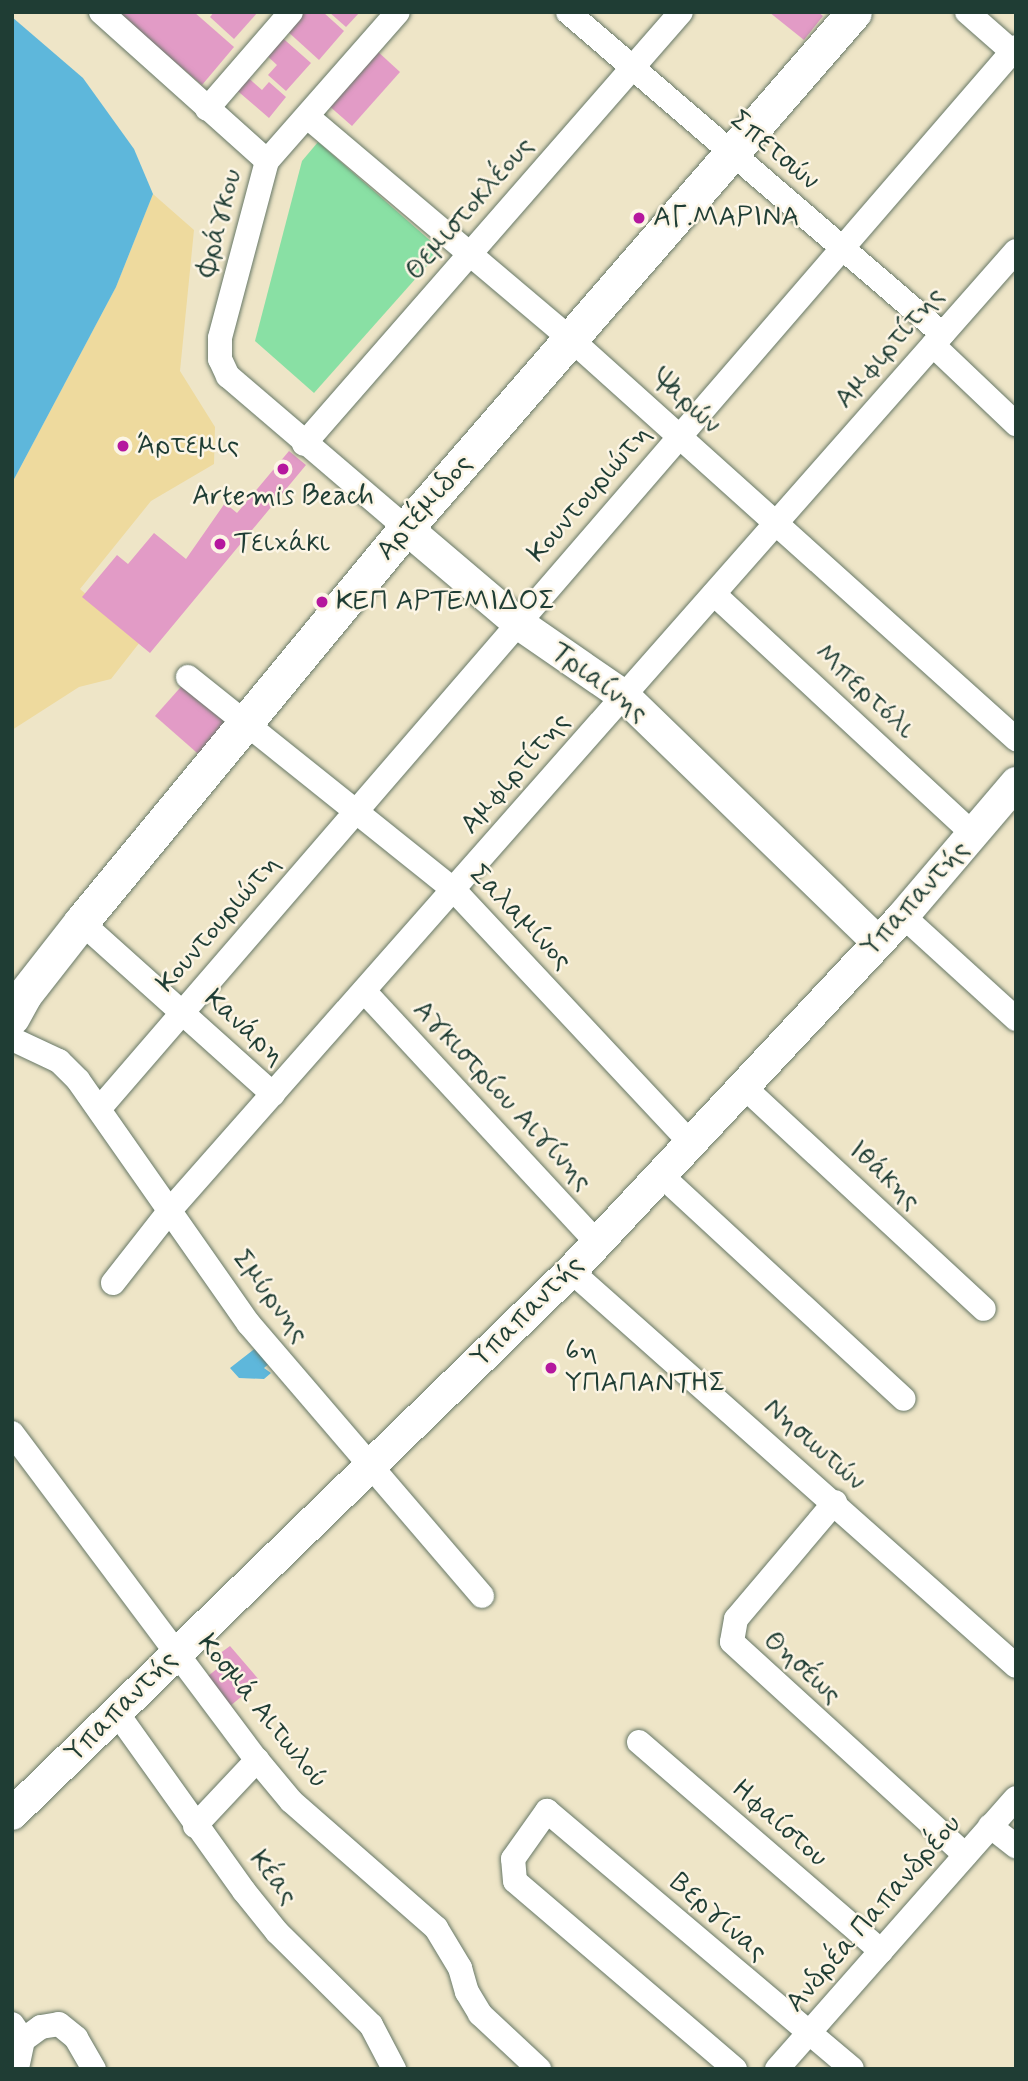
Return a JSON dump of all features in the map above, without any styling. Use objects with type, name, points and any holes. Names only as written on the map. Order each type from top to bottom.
[{"type":"main road","name":"Αρτέμιδος","points":[[12,1017],[24,995],[80,922],[407,528],[734,156],[854,12]]},
{"type":"street","points":[[208,109],[291,12]]},
{"type":"street","points":[[267,161],[309,118],[398,12]]},
{"type":"street","name":"Σπετσών","points":[[568,12],[843,248],[938,339],[1016,424]]},
{"type":"street","name":"Θεμιστοκλέους","points":[[304,444],[681,12]]},
{"type":"street","points":[[967,12],[1014,51]]},
{"type":"street","name":"Φράγκου","points":[[107,14],[267,161],[218,349],[228,376],[304,444]]},
{"type":"street","name":"Κουντουριώτη","points":[[100,1108],[1014,51]]},
{"type":"street","name":"Ψαρών","points":[[309,118],[573,341],[1016,739]]},
{"type":"street","name":"Αμφιρτίτης","points":[[113,1283],[171,1209],[1015,253]]},
{"type":"street","name":"Τριαίνης","points":[[304,444],[518,623],[624,696],[877,942]]},
{"type":"street","name":"Μπερτόλι","points":[[714,594],[974,835]]},
{"type":"street","name":"Σαλαμίνος","points":[[188,677],[243,724],[358,809],[453,889],[691,1143]]},
{"type":"street","name":"Υπαπαντής","points":[[12,1814],[571,1271],[903,916],[1016,783]]},
{"type":"street","points":[[903,916],[1016,1019]]},
{"type":"street","name":"Κανάρη","points":[[80,922],[273,1094]]},
{"type":"street","name":"Αγκιστρίου Αιγίνης","points":[[364,991],[597,1242]]},
{"type":"street","name":"Σμύρνης","points":[[12,1039],[58,1062],[100,1108],[249,1324],[368,1468],[482,1596]]},
{"type":"street","name":"Ιθάκης","points":[[743,1086],[984,1309]]},
{"type":"street","points":[[661,1175],[904,1399]]},
{"type":"street","name":"Νησιωτών","points":[[571,1271],[835,1502],[1016,1666]]},
{"type":"street","name":"Κοσμά Αιτωλού","points":[[12,1433],[257,1760],[291,1801],[436,1928],[460,1968],[467,1992],[480,2014],[539,2069]]},
{"type":"street","name":"Θησέως","points":[[835,1502],[736,1619],[732,1642],[965,1855]]},
{"type":"street","name":"Κέας","points":[[117,1713],[195,1826],[277,1931],[371,2025],[394,2069]]},
{"type":"street","name":"Ηφαίστου","points":[[639,1742],[881,1951]]},
{"type":"street","points":[[195,1826],[257,1760]]},
{"type":"street","name":"Ανδρέα Παπανδρέου","points":[[777,2069],[1016,1798]]},
{"type":"street","name":"Βεργίνας","points":[[735,2069],[515,1881],[513,1859],[547,1811],[807,2034],[852,2069]]},
{"type":"street","points":[[990,1826],[1016,1846]]},
{"type":"street","points":[[17,2069],[18,2032],[59,2024],[76,2038],[94,2069]]},
{"type":"green space","points":[[318,142],[441,250],[314,393],[255,341],[302,161]]},
{"type":"sand","name":"Άρτεμις","points":[[153,194],[194,230],[180,371],[215,427],[214,464],[151,501],[80,589],[140,642],[111,679],[79,687],[12,730],[12,483],[116,287]]},
{"type":"water","points":[[12,17],[83,78],[134,149],[153,194],[116,287],[12,483]]},
{"type":"water","points":[[261,1344],[272,1361],[264,1368],[271,1373],[264,1379],[239,1378],[230,1368]]},
{"type":"building","points":[[124,12],[194,12],[234,47],[202,85],[121,16]]},
{"type":"building","points":[[214,12],[257,13],[234,39],[210,17]]},
{"type":"building","points":[[302,12],[323,12],[344,31],[319,60],[286,30]]},
{"type":"building","points":[[329,12],[360,12],[346,27]]},
{"type":"building","points":[[769,12],[818,12],[823,16],[804,40]]},
{"type":"building","points":[[278,34],[311,63],[286,91],[268,75],[277,65],[262,51]]},
{"type":"building","points":[[376,50],[400,72],[352,126],[327,104]]},
{"type":"building","points":[[244,74],[262,90],[269,82],[286,97],[269,118],[233,87]]},
{"type":"building","name":"Τειχάκι","points":[[289,451],[306,465],[150,653],[82,597],[117,555],[128,564],[154,533],[186,559],[225,503],[237,513]]},
{"type":"building","points":[[187,680],[236,724],[204,759],[155,716]]},
{"type":"building","points":[[230,1646],[260,1681],[229,1707],[208,1676],[223,1664],[219,1654]]},
{"type":"place","name":"ΑΓ.ΜΑΡΙΝΑ","points":[[639,218]]},
{"type":"place","name":"Άρτεμις","points":[[123,446]]},
{"type":"place","name":"Artemis Beach","points":[[283,469]]},
{"type":"place","name":"Τειχάκι","points":[[220,544]]},
{"type":"place","name":"ΚΕΠ ΑΡΤΕΜΙΔΟΣ","points":[[322,602]]},
{"type":"place","name":"6η ΥΠΑΠΑΝΤΗΣ","points":[[551,1368]]}]
